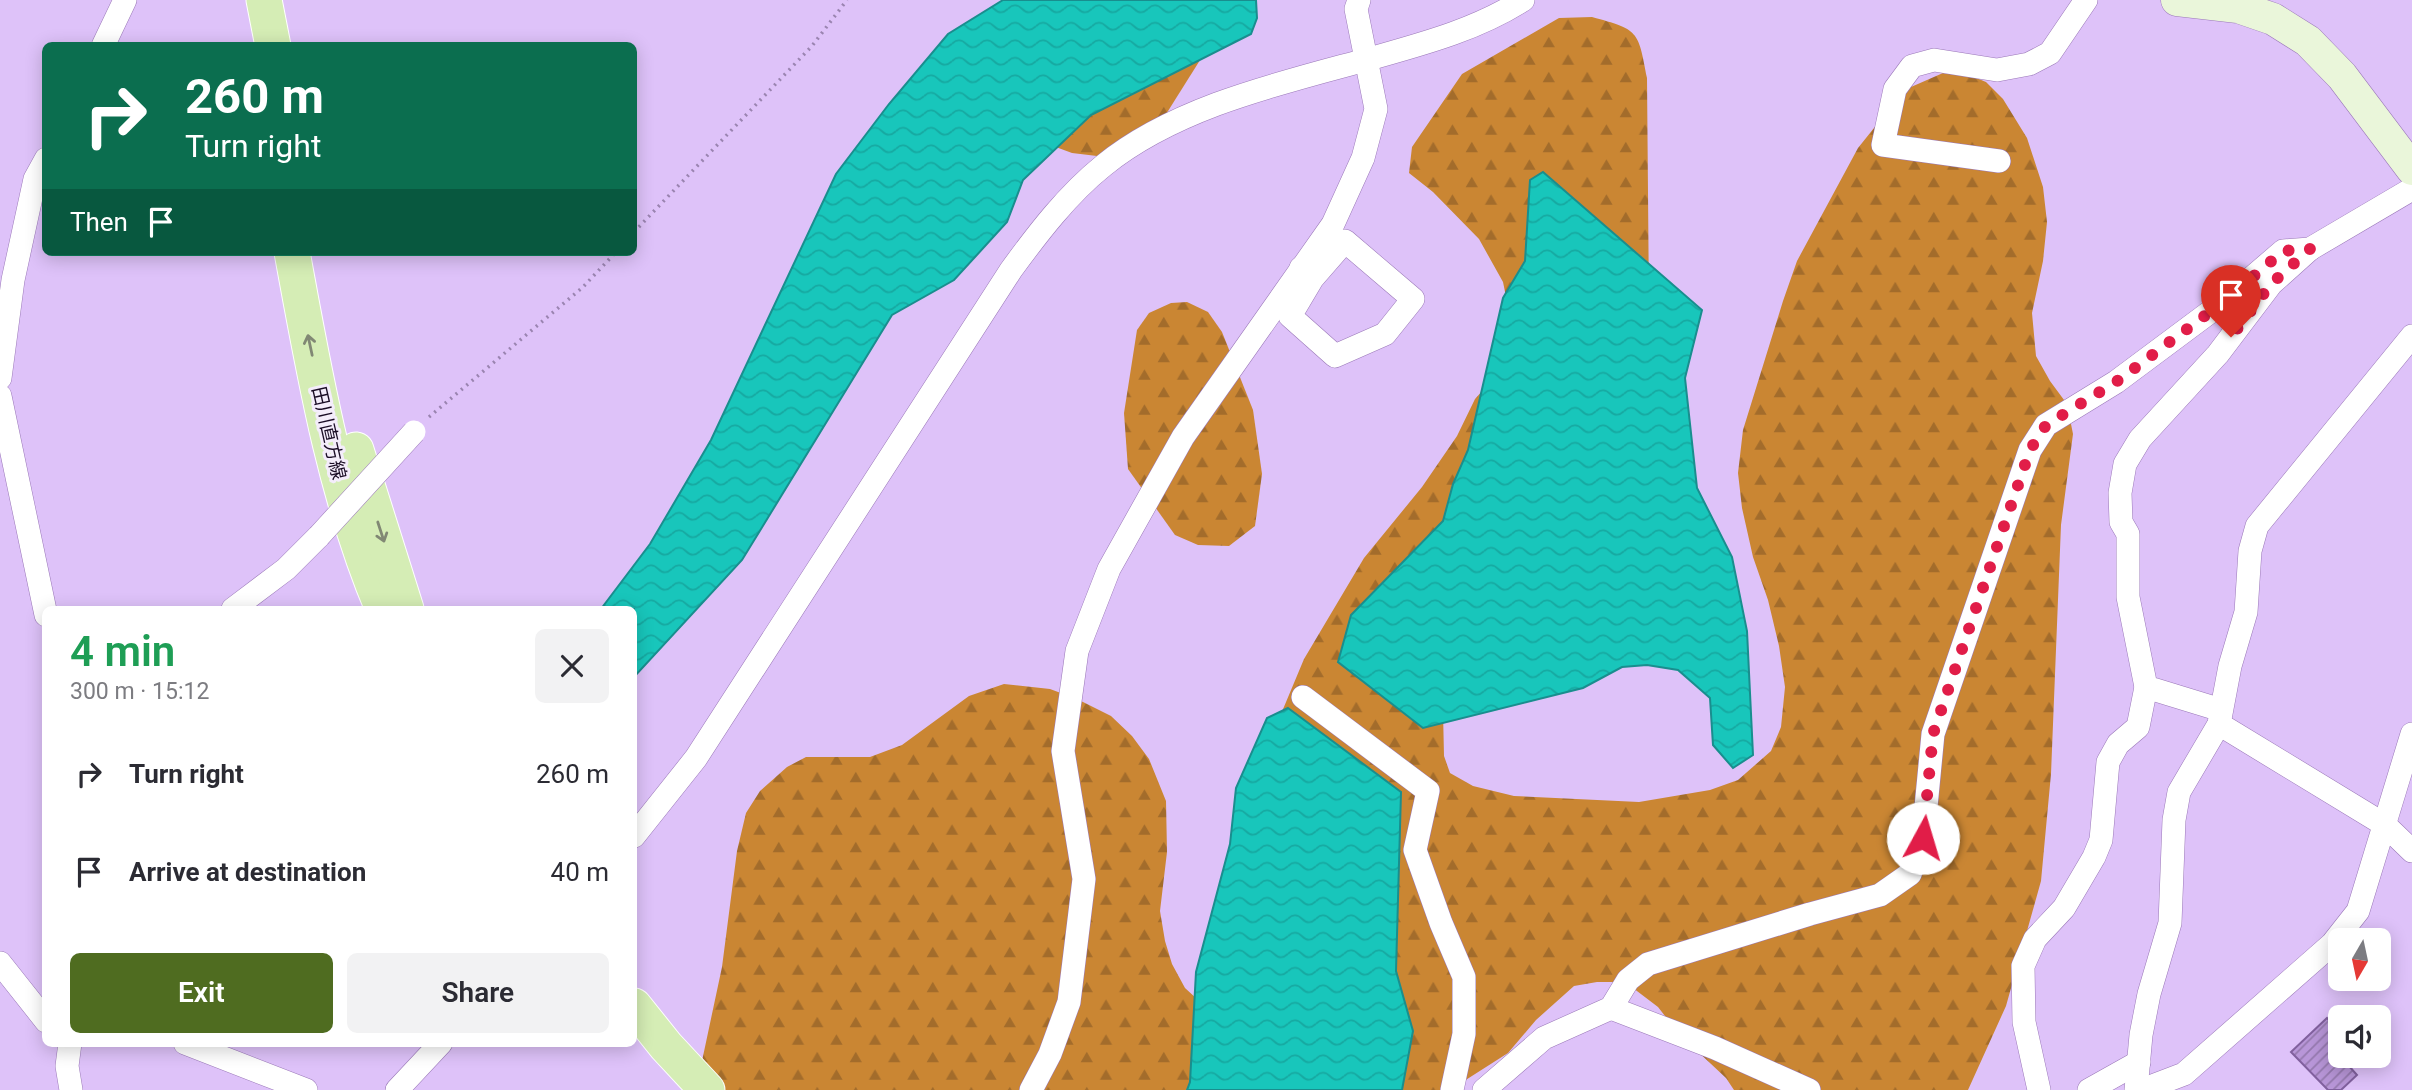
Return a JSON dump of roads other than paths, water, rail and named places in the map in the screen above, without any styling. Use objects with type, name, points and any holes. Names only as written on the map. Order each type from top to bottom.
[{"type":"main road","points":[[244,0],[251,42]]},
{"type":"main road","points":[[264,0],[272,42]]},
{"type":"main road","name":"田川直方線","points":[[293,256],[340,484],[368,573],[382,606]]},
{"type":"main road","name":"田川直方線","points":[[315,256],[359,460],[405,606]]},
{"type":"main road","points":[[637,1010],[707,1090]]},
{"type":"main road","points":[[637,1042],[678,1090]]},
{"type":"street","points":[[105,42],[125,0]]},
{"type":"street","points":[[1031,1090],[1050,1054],[1069,1002],[1084,879],[1063,751],[1077,651],[1109,569],[1183,437],[1307,273],[1345,241],[1413,299],[1385,334],[1335,356],[1290,316],[1307,273],[1363,158],[1376,109],[1356,9],[1359,0]]},
{"type":"street","points":[[637,832],[704,746],[1012,270],[1046,224],[1103,165],[1158,130],[1240,95],[1465,29],[1505,12],[1523,0]]},
{"type":"street","points":[[1999,161],[1883,145],[1895,89],[1912,66],[1934,60],[1997,70],[2029,64],[2050,53],[2086,0]]},
{"type":"street","points":[[2176,0],[2233,3],[2273,19],[2308,41],[2342,76],[2412,169]]},
{"type":"street","points":[[0,378],[13,280],[36,178],[42,167]]},
{"type":"street","points":[[2039,1090],[2024,1022],[2023,966],[2035,939],[2064,908],[2094,857],[2101,840],[2108,762],[2118,744],[2138,727],[2146,687],[2128,597],[2128,534],[2121,522],[2120,493],[2125,464],[2140,439],[2218,354],[2271,284],[2310,249],[2412,189]]},
{"type":"street","points":[[1484,1090],[1544,1038],[1611,1009],[1628,980],[1648,964],[1880,895],[1910,874],[1923,838],[1933,734],[2030,450],[2046,425],[2116,382],[2226,300],[2283,251],[2310,249]]},
{"type":"street","points":[[2136,1090],[2149,994],[2170,923],[2174,820],[2179,792],[2220,717],[2230,666],[2246,612],[2250,551],[2257,526],[2412,336]]},
{"type":"street","points":[[0,396],[44,606]]},
{"type":"street","points":[[237,606],[286,569],[414,432]]},
{"type":"street","points":[[2146,687],[2220,717],[2385,825],[2412,851]]},
{"type":"street","points":[[1303,697],[1428,791],[1415,850],[1464,977],[1464,1034],[1452,1090]]},
{"type":"street","points":[[2142,1090],[2184,1074],[2332,944],[2358,911],[2412,734]]},
{"type":"street","points":[[0,963],[42,1016]]},
{"type":"street","points":[[1611,1009],[1715,1048],[1809,1090]]},
{"type":"street","points":[[69,1047],[67,1066],[71,1090]]},
{"type":"street","points":[[195,1047],[306,1090]]},
{"type":"street","points":[[400,1089],[437,1047]]},
{"type":"street","points":[[2089,1090],[2139,1062]]},
{"type":"water","points":[[1003,0],[1256,0],[1257,18],[1251,34],[1091,115],[1023,180],[1007,222],[954,280],[892,315],[742,560],[637,674],[637,606],[603,606],[650,544],[711,440],[836,174],[889,104],[948,34]]},
{"type":"water","points":[[1543,172],[1702,310],[1685,378],[1697,488],[1732,557],[1747,631],[1753,755],[1733,768],[1713,745],[1710,698],[1678,670],[1647,665],[1622,667],[1583,688],[1423,728],[1338,662],[1351,615],[1443,521],[1453,484],[1468,450],[1503,298],[1525,261],[1530,180]]},
{"type":"water","points":[[1288,708],[1401,792],[1396,971],[1413,1031],[1402,1090],[1187,1090],[1190,1082],[1196,972],[1230,844],[1236,788],[1267,718]]}]
